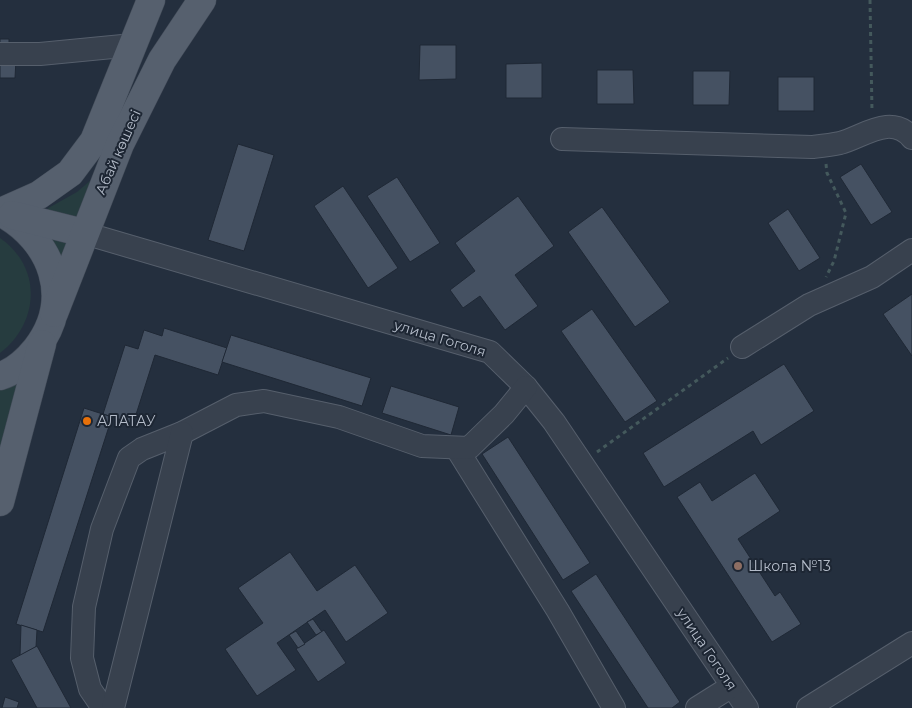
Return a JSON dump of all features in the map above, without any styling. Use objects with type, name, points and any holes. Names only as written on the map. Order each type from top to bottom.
[{"type":"main road","name":"Абай көшесі","points":[[0,212],[39,195],[70,173],[94,141],[151,0]]},
{"type":"main road","name":"Абай көшесі","points":[[43,339],[120,144],[162,60],[202,0]]},
{"type":"main road","points":[[0,212],[84,233]]},
{"type":"main road","points":[[0,212],[22,224],[39,242],[50,264],[55,288],[54,313]]},
{"type":"main road","points":[[0,376],[27,360],[43,339]]},
{"type":"main road","points":[[0,502],[43,339]]},
{"type":"street","points":[[0,54],[40,54],[133,45]]},
{"type":"street","points":[[562,139],[812,147],[840,143],[872,129],[890,126],[906,131],[912,138]]},
{"type":"street","name":"улица Гоголя","points":[[84,233],[490,352],[526,387],[582,464],[747,708]]},
{"type":"street","points":[[742,347],[809,305],[872,277],[912,250]]},
{"type":"street","points":[[102,708],[90,689],[82,658],[84,607],[102,529],[129,458],[142,449],[182,433],[236,405],[264,401],[339,417],[422,446],[457,449],[469,448],[504,414],[526,387]]},
{"type":"street","points":[[112,708],[182,433]]},
{"type":"street","points":[[457,449],[558,611],[614,708]]},
{"type":"street","points":[[808,708],[912,643]]},
{"type":"street","points":[[697,708],[732,686]]},
{"type":"path","points":[[870,0],[872,129]]},
{"type":"path","points":[[809,305],[820,290],[834,262],[846,213],[827,173],[826,165],[840,143]]},
{"type":"path","points":[[582,464],[742,347]]},
{"type":"green space","points":[[91,180],[77,220],[43,211],[77,192]]},
{"type":"green space","points":[[35,233],[71,241],[58,276]]},
{"type":"green space","points":[[0,238],[14,250],[24,264],[31,296],[22,327],[13,341],[0,353]]},
{"type":"green space","points":[[23,377],[0,451],[0,390]]},
{"type":"building","points":[[0,39],[9,39],[9,58],[16,59],[15,78],[0,78]]},
{"type":"building","points":[[420,45],[456,45],[456,79],[419,80]]},
{"type":"building","points":[[542,63],[542,98],[506,98],[506,64]]},
{"type":"building","points":[[597,70],[633,70],[634,104],[597,104]]},
{"type":"building","points":[[693,71],[730,71],[729,105],[693,105]]},
{"type":"building","points":[[778,77],[814,77],[814,111],[778,111]]},
{"type":"building","points":[[238,144],[274,155],[244,251],[208,240]]},
{"type":"building","points":[[861,164],[892,212],[871,225],[840,177]]},
{"type":"building","points":[[397,177],[440,243],[410,262],[367,196]]},
{"type":"building","points":[[343,186],[398,268],[368,288],[314,206]]},
{"type":"building","points":[[518,196],[554,246],[515,275],[538,306],[505,330],[480,296],[463,308],[450,290],[475,271],[455,243]]},
{"type":"building","points":[[602,207],[670,302],[635,327],[568,232]]},
{"type":"building","points":[[788,209],[820,258],[799,271],[768,223]]},
{"type":"building","points":[[912,294],[912,356],[883,314]]},
{"type":"building","points":[[592,309],[657,401],[625,422],[561,331]]},
{"type":"building","points":[[164,328],[227,348],[218,375],[155,355],[133,424],[103,414],[125,345],[138,349],[144,330],[162,336]]},
{"type":"building","points":[[231,335],[371,378],[362,406],[222,362]]},
{"type":"building","points":[[784,364],[814,411],[761,445],[753,431],[664,487],[643,453]]},
{"type":"building","points":[[391,386],[459,407],[451,435],[382,413]]},
{"type":"building","points":[[84,408],[112,417],[43,632],[16,624]]},
{"type":"building","points":[[508,437],[590,563],[563,580],[482,454]]},
{"type":"building","name":"Школа №13","points":[[755,473],[780,511],[738,539],[775,596],[780,592],[801,624],[772,642],[677,497],[700,482],[712,501]]},
{"type":"building","points":[[290,552],[317,591],[355,565],[388,613],[346,642],[325,610],[277,643],[296,670],[257,696],[225,649],[263,623],[238,588]]},
{"type":"building","points":[[596,574],[680,702],[672,708],[648,708],[571,591]]},
{"type":"building","points":[[313,619],[322,632],[316,635],[307,622]]},
{"type":"building","points":[[21,625],[37,630],[36,647],[20,656]]},
{"type":"building","points":[[324,630],[346,663],[318,682],[296,649]]},
{"type":"building","points":[[296,631],[305,644],[298,648],[289,635]]},
{"type":"building","points":[[37,646],[71,708],[37,708],[11,660]]},
{"type":"building","points":[[5,697],[19,702],[17,708],[2,708]]},
{"type":"place","name":"АЛАТАУ","points":[[87,421]]},
{"type":"place","name":"Школа №13","points":[[738,566]]}]
